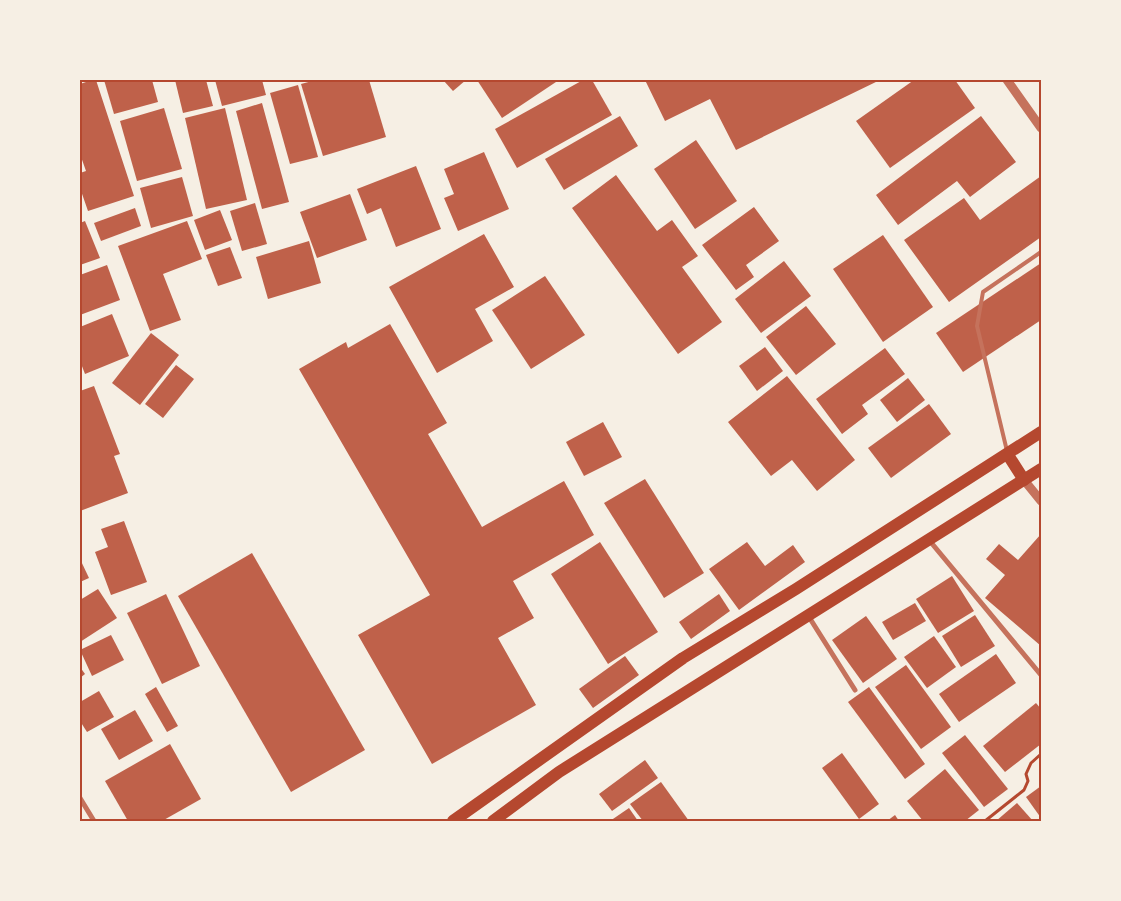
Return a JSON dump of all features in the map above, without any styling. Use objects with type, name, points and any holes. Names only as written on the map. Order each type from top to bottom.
[{"type":"main road","points":[[453,821],[548,752],[684,658],[1008,455],[1041,432]]},
{"type":"main road","points":[[1008,455],[1024,480]]},
{"type":"main road","points":[[493,821],[558,772],[1041,468]]},
{"type":"street","points":[[1007,80],[1041,128]]},
{"type":"street","points":[[1024,480],[1041,501]]},
{"type":"street","points":[[929,539],[1041,675]]},
{"type":"street","points":[[808,615],[855,690]]},
{"type":"street","points":[[80,798],[94,821]]},
{"type":"lane","points":[[1008,455],[977,326],[983,292],[1041,252]]},
{"type":"path","points":[[986,821],[1024,790],[1028,768],[1041,754]]},
{"type":"building","points":[[96,80],[134,196],[88,211],[80,188],[80,173],[86,171],[80,154],[80,84]]},
{"type":"building","points":[[104,80],[152,80],[158,102],[114,114]]},
{"type":"building","points":[[175,80],[206,80],[213,106],[183,113]]},
{"type":"building","points":[[215,80],[262,80],[266,95],[222,106]]},
{"type":"building","points":[[316,80],[369,80],[386,137],[323,156],[301,84]]},
{"type":"building","points":[[443,80],[466,80],[453,91]]},
{"type":"building","points":[[477,80],[559,80],[502,118]]},
{"type":"building","points":[[583,80],[592,80],[612,115],[517,168],[495,129]]},
{"type":"building","points":[[645,80],[880,80],[736,150],[710,99],[665,121]]},
{"type":"building","points":[[914,80],[955,80],[975,108],[890,168],[856,121]]},
{"type":"building","points":[[298,85],[318,157],[290,164],[270,93]]},
{"type":"building","points":[[262,103],[289,202],[262,209],[236,111]]},
{"type":"building","points":[[164,108],[182,169],[137,181],[120,121]]},
{"type":"building","points":[[225,108],[247,200],[206,209],[185,118]]},
{"type":"building","points":[[620,116],[638,146],[564,190],[545,159]]},
{"type":"building","points":[[981,116],[1016,162],[970,197],[957,181],[898,225],[876,195]]},
{"type":"building","points":[[696,140],[737,201],[695,229],[654,169]]},
{"type":"building","points":[[484,152],[509,209],[458,231],[444,198],[454,194],[444,169]]},
{"type":"building","points":[[416,166],[441,229],[396,247],[381,208],[367,214],[357,189]]},
{"type":"building","points":[[616,175],[657,231],[672,220],[698,256],[682,267],[722,322],[678,354],[572,208]]},
{"type":"building","points":[[1041,176],[1041,237],[949,302],[904,240],[964,198],[980,220]]},
{"type":"building","points":[[182,177],[193,216],[151,228],[140,188]]},
{"type":"building","points":[[350,194],[367,240],[317,258],[300,212]]},
{"type":"building","points":[[255,203],[267,244],[242,251],[230,211]]},
{"type":"building","points":[[754,207],[779,241],[746,265],[754,277],[736,290],[702,245]]},
{"type":"building","points":[[135,208],[141,226],[101,241],[94,223]]},
{"type":"building","points":[[220,210],[232,240],[205,250],[194,220]]},
{"type":"building","points":[[85,221],[100,258],[80,265],[80,223]]},
{"type":"building","points":[[187,221],[202,259],[163,274],[181,320],[150,331],[118,246]]},
{"type":"building","points":[[484,234],[514,287],[475,309],[493,341],[437,373],[389,287]]},
{"type":"building","points":[[883,235],[933,307],[883,342],[833,269]]},
{"type":"building","points":[[309,241],[321,283],[268,299],[256,257]]},
{"type":"building","points":[[230,247],[242,278],[218,286],[206,255]]},
{"type":"building","points":[[784,261],[811,296],[761,333],[735,299]]},
{"type":"building","points":[[1041,263],[1041,320],[963,372],[936,333]]},
{"type":"building","points":[[107,265],[120,300],[80,315],[80,275]]},
{"type":"building","points":[[545,276],[585,335],[531,369],[492,310]]},
{"type":"building","points":[[806,306],[836,344],[796,375],[766,337]]},
{"type":"building","points":[[112,314],[129,356],[85,374],[80,361],[80,327]]},
{"type":"building","points":[[390,324],[447,423],[428,434],[482,527],[564,481],[594,535],[513,581],[534,618],[498,638],[536,705],[432,764],[358,635],[430,595],[299,369],[346,342],[348,348]]},
{"type":"building","points":[[151,333],[179,355],[140,405],[112,383]]},
{"type":"building","points":[[765,347],[783,371],[757,391],[739,366]]},
{"type":"building","points":[[885,348],[905,374],[862,405],[868,414],[842,434],[816,399]]},
{"type":"building","points":[[176,365],[194,379],[163,418],[145,404]]},
{"type":"building","points":[[787,376],[855,460],[817,491],[792,460],[771,476],[728,422]]},
{"type":"building","points":[[908,378],[925,400],[897,422],[880,400]]},
{"type":"building","points":[[94,386],[120,454],[114,456],[128,493],[80,511],[80,391]]},
{"type":"building","points":[[929,404],[951,434],[891,478],[868,448]]},
{"type":"building","points":[[603,422],[622,457],[584,476],[566,442]]},
{"type":"building","points":[[645,479],[704,573],[664,598],[604,503]]},
{"type":"building","points":[[124,521],[147,582],[111,595],[95,552],[108,547],[101,529]]},
{"type":"building","points":[[1041,534],[1041,646],[985,598],[1005,575],[986,559],[999,544],[1018,560]]},
{"type":"building","points":[[600,542],[658,632],[608,664],[551,574]]},
{"type":"building","points":[[747,542],[765,566],[793,545],[805,562],[739,610],[709,569]]},
{"type":"building","points":[[252,553],[365,750],[291,792],[178,596]]},
{"type":"building","points":[[80,559],[89,578],[80,582]]},
{"type":"building","points":[[952,576],[974,611],[938,633],[916,599]]},
{"type":"building","points":[[98,589],[117,618],[80,642],[80,600]]},
{"type":"building","points":[[166,594],[200,666],[162,684],[127,613]]},
{"type":"building","points":[[719,594],[730,611],[691,639],[679,622]]},
{"type":"building","points":[[915,603],[926,621],[893,640],[882,622]]},
{"type":"building","points":[[975,615],[995,646],[961,667],[942,636]]},
{"type":"building","points":[[866,616],[897,659],[863,683],[832,640]]},
{"type":"building","points":[[111,635],[124,660],[92,676],[80,650]]},
{"type":"building","points":[[934,636],[956,667],[927,688],[904,657]]},
{"type":"building","points":[[996,654],[1016,683],[959,722],[939,694]]},
{"type":"building","points":[[625,656],[639,675],[593,708],[579,689]]},
{"type":"building","points":[[906,665],[951,727],[921,749],[875,687]]},
{"type":"building","points":[[80,667],[85,674],[80,678]]},
{"type":"building","points":[[156,687],[178,726],[167,732],[145,694]]},
{"type":"building","points":[[869,687],[925,764],[905,779],[848,702]]},
{"type":"building","points":[[99,691],[114,717],[87,732],[80,721],[80,702]]},
{"type":"building","points":[[1036,703],[1041,709],[1041,744],[1005,772],[983,746]]},
{"type":"building","points":[[135,710],[153,741],[119,760],[101,729]]},
{"type":"building","points":[[965,735],[1008,789],[984,807],[942,753]]},
{"type":"building","points":[[170,744],[201,799],[162,821],[128,821],[105,781]]},
{"type":"building","points":[[842,753],[879,804],[859,819],[822,768]]},
{"type":"building","points":[[645,760],[658,778],[612,811],[599,794]]},
{"type":"building","points":[[945,769],[979,810],[965,821],[923,821],[907,801]]},
{"type":"building","points":[[661,782],[689,821],[643,821],[630,804]]},
{"type":"building","points":[[1041,786],[1041,818],[1026,797]]},
{"type":"building","points":[[1017,803],[1033,821],[996,821]]},
{"type":"building","points":[[629,808],[638,821],[610,821]]},
{"type":"building","points":[[895,815],[899,821],[887,821]]}]
